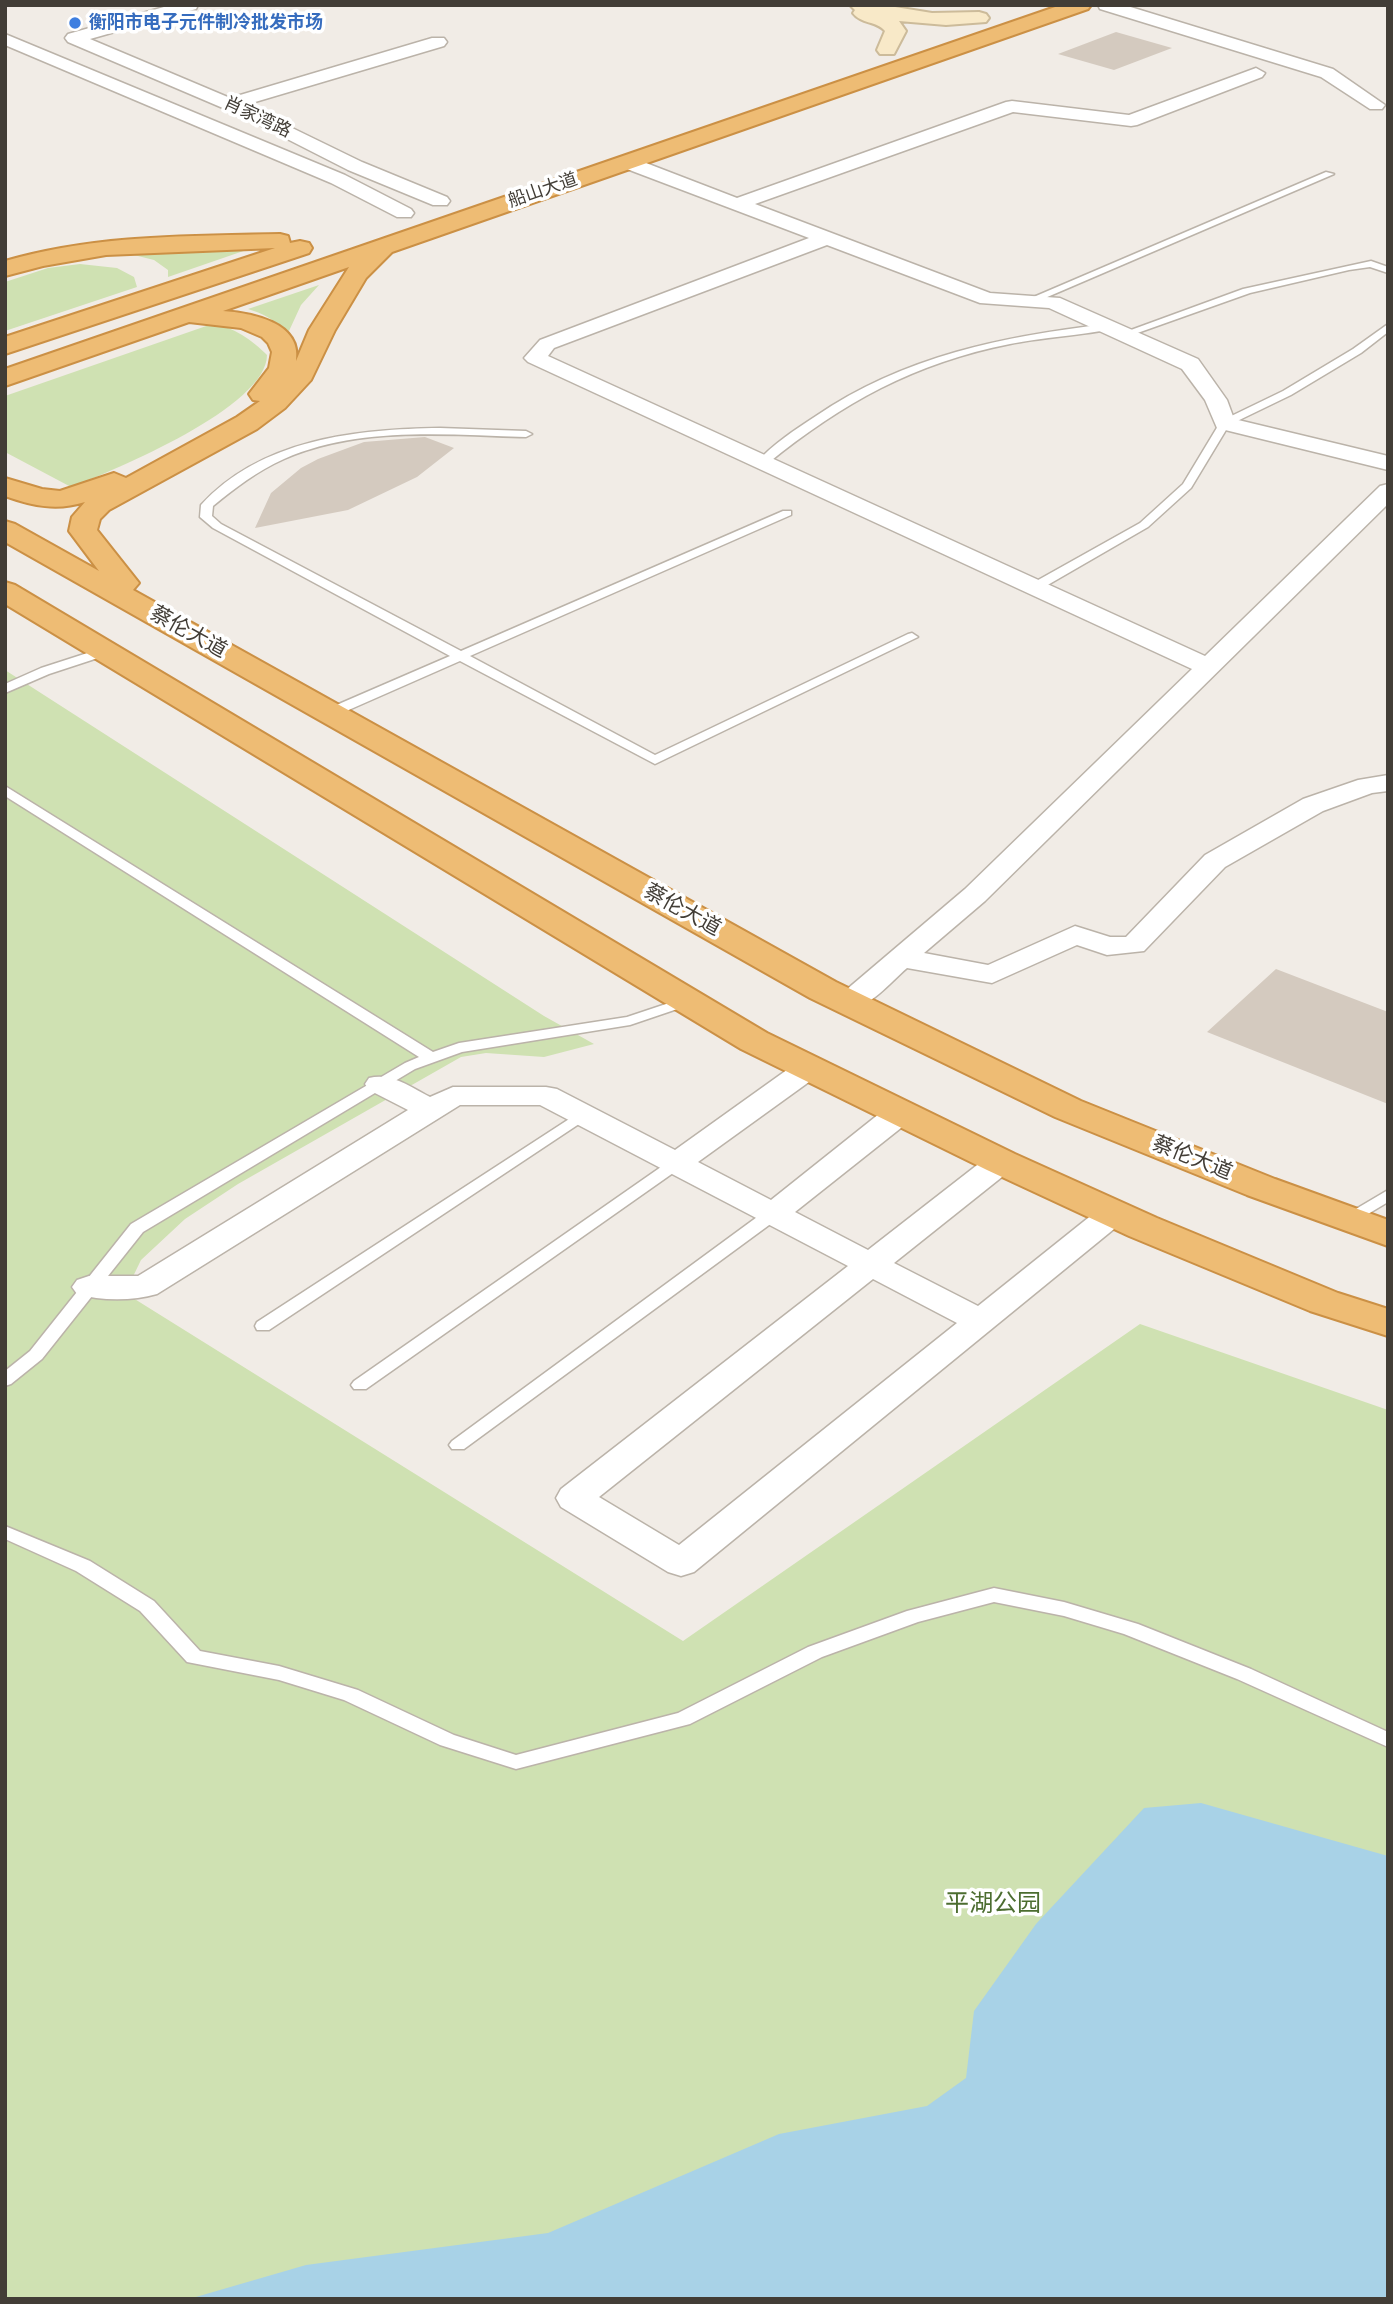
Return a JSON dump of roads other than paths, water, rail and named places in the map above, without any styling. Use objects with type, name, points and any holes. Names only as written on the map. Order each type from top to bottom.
[{"type":"highway","points":[[782,85],[1018,5]]},
{"type":"highway","name":"船山大道","points":[[5,378],[176,318],[381,234],[626,162],[1081,5]]},
{"type":"highway","name":"船山大道","points":[[381,234],[404,213],[466,192]]},
{"type":"highway","points":[[124,583],[83,531],[86,517],[99,504],[247,423],[276,402],[298,380],[322,330],[381,234]]},
{"type":"highway","points":[[5,269],[64,252],[120,246],[324,239],[148,282],[5,346]]},
{"type":"highway","points":[[5,277],[55,261],[96,257],[148,282]]},
{"type":"highway","points":[[5,486],[42,500],[65,501],[133,474],[229,421],[262,395],[282,370],[285,353],[278,338],[251,321],[223,317],[176,318]]},
{"type":"highway","points":[[5,500],[210,646]]},
{"type":"highway","name":"蔡伦大道","points":[[5,530],[849,1002],[1068,1109],[1388,1234]]},
{"type":"highway","points":[[7,600],[93,644],[684,1002],[754,1041],[1001,1162],[1114,1213],[1324,1302],[1388,1323]]},
{"type":"street","name":"肖家湾路","points":[[190,5],[74,38],[228,104],[355,166],[440,201]]},
{"type":"street","points":[[838,5],[888,21],[896,31],[887,50]]},
{"type":"street","points":[[860,5],[897,17],[926,21],[979,18]]},
{"type":"street","points":[[1106,5],[1326,73],[1340,79],[1376,106]]},
{"type":"street","points":[[5,40],[338,179],[404,213]]},
{"type":"street","points":[[228,104],[438,42]]},
{"type":"street","points":[[737,204],[1012,106],[1131,121],[1256,73]]},
{"type":"street","points":[[626,162],[987,299],[1053,302],[1190,364],[1216,400],[1224,423],[1388,463]]},
{"type":"street","points":[[827,238],[547,344],[535,358],[1208,667]]},
{"type":"street","points":[[849,1002],[975,895],[1388,491]]},
{"type":"street","points":[[901,958],[992,974],[1075,935],[1107,946],[1134,945],[1215,861],[1313,805],[1367,786],[1388,783]]},
{"type":"street","points":[[677,1163],[809,1068]]},
{"type":"street","points":[[380,1084],[430,1110]]},
{"type":"street","points":[[89,1287],[145,1287],[453,1096],[546,1096],[980,1321]]},
{"type":"street","points":[[774,1213],[900,1113]]},
{"type":"street","points":[[1001,1162],[573,1498],[681,1563],[1114,1213]]},
{"type":"lane","points":[[1027,302],[1329,174]]},
{"type":"lane","points":[[763,462],[799,430],[837,404],[941,357],[1044,333],[1117,331],[1247,291],[1349,267],[1371,264],[1388,270]]},
{"type":"lane","points":[[1035,587],[1144,525],[1187,486],[1224,423],[1287,393],[1357,351],[1388,327]]},
{"type":"lane","points":[[526,434],[389,431],[344,436],[289,453],[227,486],[206,505],[206,517],[217,526],[655,760],[912,637]]},
{"type":"lane","points":[[330,713],[787,513]]},
{"type":"lane","points":[[5,689],[45,671],[93,644]]},
{"type":"lane","points":[[5,790],[431,1058]]},
{"type":"lane","points":[[5,1380],[36,1355],[137,1228],[410,1066],[459,1048],[630,1021],[684,1002]]},
{"type":"lane","points":[[263,1326],[583,1115]]},
{"type":"lane","points":[[360,1385],[677,1163]]},
{"type":"lane","points":[[1347,1219],[1388,1195]]},
{"type":"lane","points":[[458,1445],[774,1213]]},
{"type":"lane","points":[[5,1532],[83,1566],[147,1605],[194,1657],[279,1673],[351,1695],[447,1740],[516,1762],[682,1718],[815,1652],[914,1616],[994,1595],[1064,1609],[1132,1629],[1244,1674],[1388,1740]]},
{"type":"water","points":[[1201,1803],[1388,1856],[1388,2299],[189,2299],[306,2265],[548,2233],[779,2134],[927,2106],[966,2078],[974,2011],[1036,1924],[1144,1808]]},
{"type":"place","name":"衡阳市电子元件制冷批发市场","points":[[75,23]]},
{"type":"park label","name":"平湖公园","points":[[993,1905]]}]
